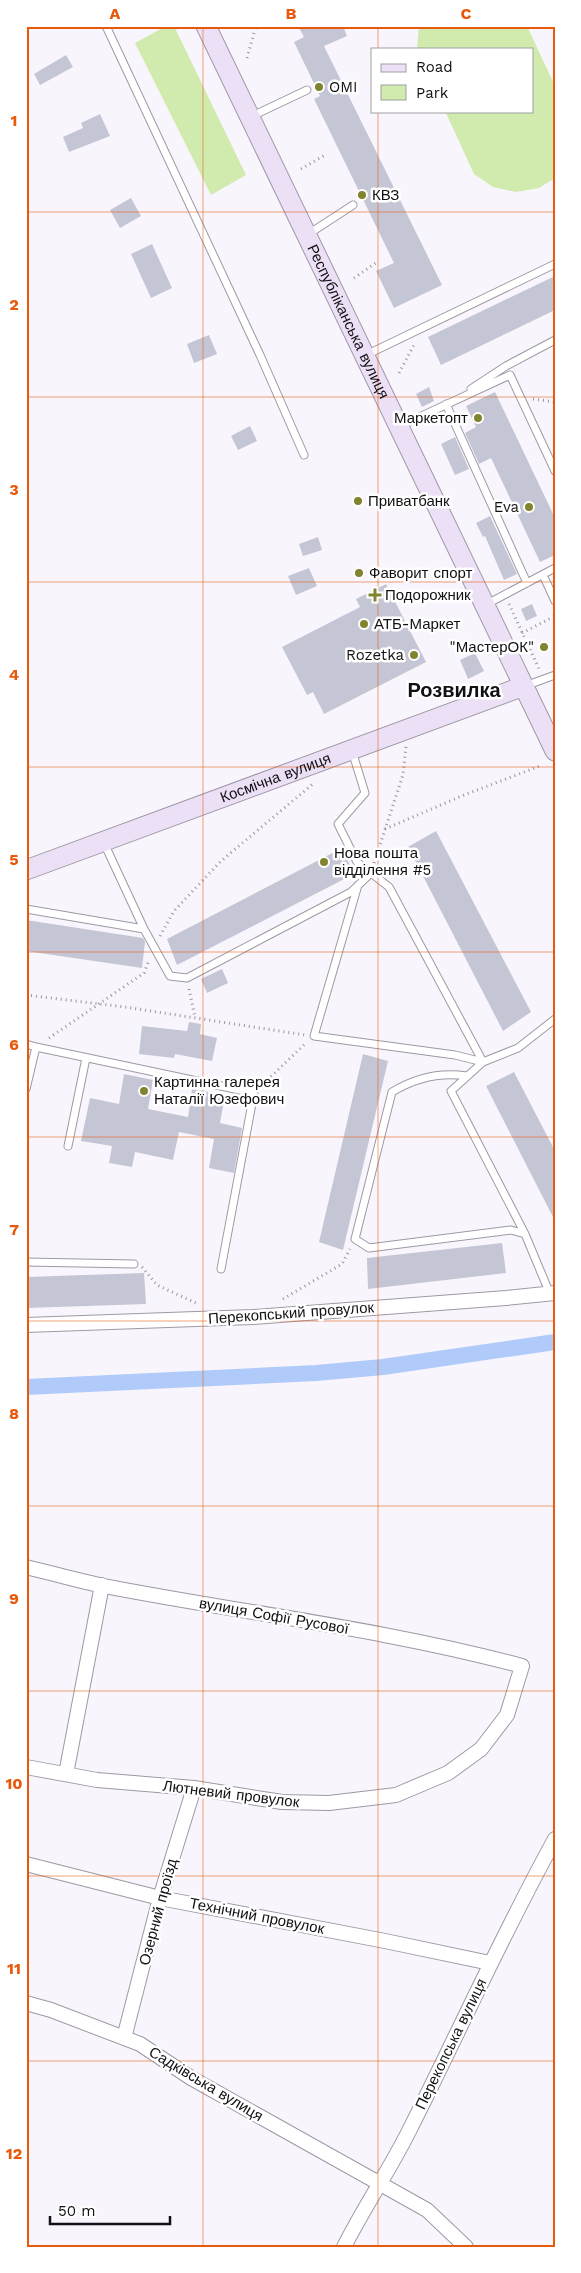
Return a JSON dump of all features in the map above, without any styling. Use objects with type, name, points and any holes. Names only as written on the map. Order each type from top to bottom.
[{"type":"main road","name":"Республіканська вулиця","points":[[206,26],[555,751]]},
{"type":"main road","name":"Космічна вулиця","points":[[26,870],[524,686]]},
{"type":"street","name":"Перекопський провулок","points":[[26,1326],[210,1318],[506,1298],[553,1293]]},
{"type":"street","name":"вулиця Софії Русової","points":[[26,1567],[102,1585],[472,1652],[522,1666]]},
{"type":"street","points":[[66,1774],[102,1585]]},
{"type":"street","name":"Лютневий провулок","points":[[26,1768],[97,1780],[194,1788],[282,1802],[329,1803],[396,1795],[448,1773],[481,1749],[507,1715],[522,1666]]},
{"type":"street","name":"Озерний проїзд","points":[[124,2038],[160,1898],[194,1788]]},
{"type":"street","name":"Перекопська вулиця","points":[[344,2247],[378,2183],[408,2133],[515,1910],[555,1839]]},
{"type":"street","name":"Технічний провулок","points":[[26,1864],[160,1898],[376,1939],[490,1963]]},
{"type":"street","name":"Садківська вулиця","points":[[26,2003],[51,2010],[140,2044],[192,2078],[427,2210],[466,2247]]},
{"type":"lane","points":[[106,26],[260,355],[304,455]]},
{"type":"lane","points":[[250,117],[307,90]]},
{"type":"lane","points":[[307,235],[353,205]]},
{"type":"lane","points":[[365,355],[555,264]]},
{"type":"lane","points":[[449,403],[506,366],[555,340]]},
{"type":"lane","points":[[400,426],[510,375],[555,471]]},
{"type":"lane","points":[[449,403],[527,583]]},
{"type":"lane","points":[[485,605],[555,568]]},
{"type":"lane","points":[[543,575],[555,601]]},
{"type":"lane","points":[[524,686],[555,675]]},
{"type":"lane","points":[[352,750],[365,793],[338,824],[356,862],[390,887],[484,1062]]},
{"type":"lane","points":[[104,841],[144,929],[170,976],[187,978],[351,892],[370,874]]},
{"type":"lane","points":[[358,885],[314,1036],[455,1055],[484,1062]]},
{"type":"lane","points":[[26,909],[144,929]]},
{"type":"lane","points":[[553,1293],[525,1234],[451,1091],[484,1062],[518,1048],[555,1019]]},
{"type":"lane","points":[[26,1044],[254,1093],[221,1269]]},
{"type":"lane","points":[[26,1088],[36,1047]]},
{"type":"lane","points":[[68,1146],[86,1058]]},
{"type":"lane","points":[[468,1076],[448,1073],[404,1085],[392,1092],[355,1239],[369,1248],[511,1230],[525,1234]]},
{"type":"lane","points":[[26,1262],[134,1264]]},
{"type":"path","points":[[247,58],[256,26]]},
{"type":"path","points":[[301,169],[325,155]]},
{"type":"path","points":[[354,278],[377,262]]},
{"type":"path","points":[[399,373],[423,327]]},
{"type":"path","points":[[520,398],[555,402]]},
{"type":"path","points":[[504,595],[544,680]]},
{"type":"path","points":[[522,633],[555,616]]},
{"type":"path","points":[[370,874],[402,775],[407,741]]},
{"type":"path","points":[[386,829],[464,795],[540,766]]},
{"type":"path","points":[[36,1047],[144,973],[174,911],[220,861],[316,781]]},
{"type":"path","points":[[187,978],[195,1018]]},
{"type":"path","points":[[26,995],[100,1004],[314,1036]]},
{"type":"path","points":[[254,1093],[314,1036]]},
{"type":"path","points":[[278,1302],[342,1264],[355,1239]]},
{"type":"path","points":[[134,1264],[142,1266],[157,1285],[197,1303],[210,1318]]},
{"type":"green space","points":[[166,26],[174,26],[246,175],[211,195],[135,43]]},
{"type":"green space","points":[[419,26],[527,26],[555,86],[555,178],[539,188],[516,192],[493,187],[474,174],[445,112],[534,112],[534,48],[417,48]]},
{"type":"building","points":[[298,26],[343,26],[347,36],[324,46],[442,285],[394,308],[376,271],[394,263],[314,99],[320,96],[294,42],[304,37]]},
{"type":"building","points":[[66,55],[73,67],[40,85],[34,74]]},
{"type":"building","points":[[100,114],[110,136],[69,152],[63,137],[83,128],[81,123]]},
{"type":"building","points":[[131,198],[141,216],[120,228],[110,210]]},
{"type":"building","points":[[152,244],[172,288],[151,298],[131,254]]},
{"type":"building","points":[[555,276],[555,310],[441,365],[428,337]]},
{"type":"building","points":[[209,335],[217,354],[194,363],[187,344]]},
{"type":"building","points":[[429,387],[434,401],[422,407],[416,394]]},
{"type":"building","points":[[495,392],[555,518],[555,555],[540,562],[491,458],[479,464],[465,433],[476,427],[466,406]]},
{"type":"building","points":[[250,426],[257,441],[238,450],[231,436]]},
{"type":"building","points":[[455,437],[469,469],[455,475],[441,444]]},
{"type":"building","points":[[490,516],[517,574],[504,580],[485,536],[483,537],[476,523]]},
{"type":"building","points":[[318,537],[322,550],[303,556],[299,544]]},
{"type":"building","points":[[309,568],[317,586],[296,595],[288,576]]},
{"type":"building","points":[[386,584],[426,662],[324,714],[313,692],[307,695],[282,647],[360,607],[356,599]]},
{"type":"building","points":[[532,604],[537,616],[526,621],[521,609]]},
{"type":"building","points":[[475,653],[484,671],[468,679],[460,660]]},
{"type":"building","points":[[436,831],[531,1012],[503,1031],[408,847]]},
{"type":"building","points":[[342,848],[354,874],[177,965],[167,939]]},
{"type":"building","points":[[26,920],[143,938],[145,942],[142,968],[26,951]]},
{"type":"building","points":[[222,969],[228,983],[207,993],[201,979]]},
{"type":"building","points":[[189,1022],[201,1024],[200,1034],[217,1038],[212,1061],[175,1054],[174,1058],[139,1054],[142,1026],[187,1031]]},
{"type":"building","points":[[363,1054],[388,1061],[343,1250],[319,1242]]},
{"type":"building","points":[[514,1072],[555,1151],[555,1221],[486,1086]]},
{"type":"building","points":[[124,1074],[153,1080],[148,1109],[188,1117],[192,1089],[225,1095],[220,1123],[242,1128],[234,1173],[209,1168],[214,1139],[179,1132],[173,1160],[135,1152],[132,1167],[109,1163],[112,1146],[81,1141],[90,1098],[119,1104]]},
{"type":"building","points":[[502,1243],[506,1273],[368,1289],[367,1258]]},
{"type":"building","points":[[144,1273],[146,1304],[26,1308],[26,1277]]},
{"type":"waterway","points":[[26,1387],[316,1373],[383,1367],[555,1342]]},
{"type":"place","name":"OMI","points":[[319,87]]},
{"type":"place","name":"КВЗ","points":[[362,195]]},
{"type":"place","name":"Маркетопт","points":[[478,418]]},
{"type":"place","name":"Приватбанк","points":[[358,501]]},
{"type":"place","name":"Eva","points":[[529,507]]},
{"type":"place","name":"Фаворит спорт","points":[[359,573]]},
{"type":"place","name":"Подорожник","points":[[375,595]]},
{"type":"place","name":"АТБ-Маркет","points":[[364,624]]},
{"type":"place","name":"\"МастерОК\"","points":[[544,647]]},
{"type":"place","name":"Rozetka","points":[[414,655]]},
{"type":"place","name":"Нова пошта відділення #5","points":[[324,862]]},
{"type":"place","name":"Картинна галерея Наталії Юзефович","points":[[144,1091]]},
{"type":"district","name":"Розвилка","points":[[454,690]]}]
